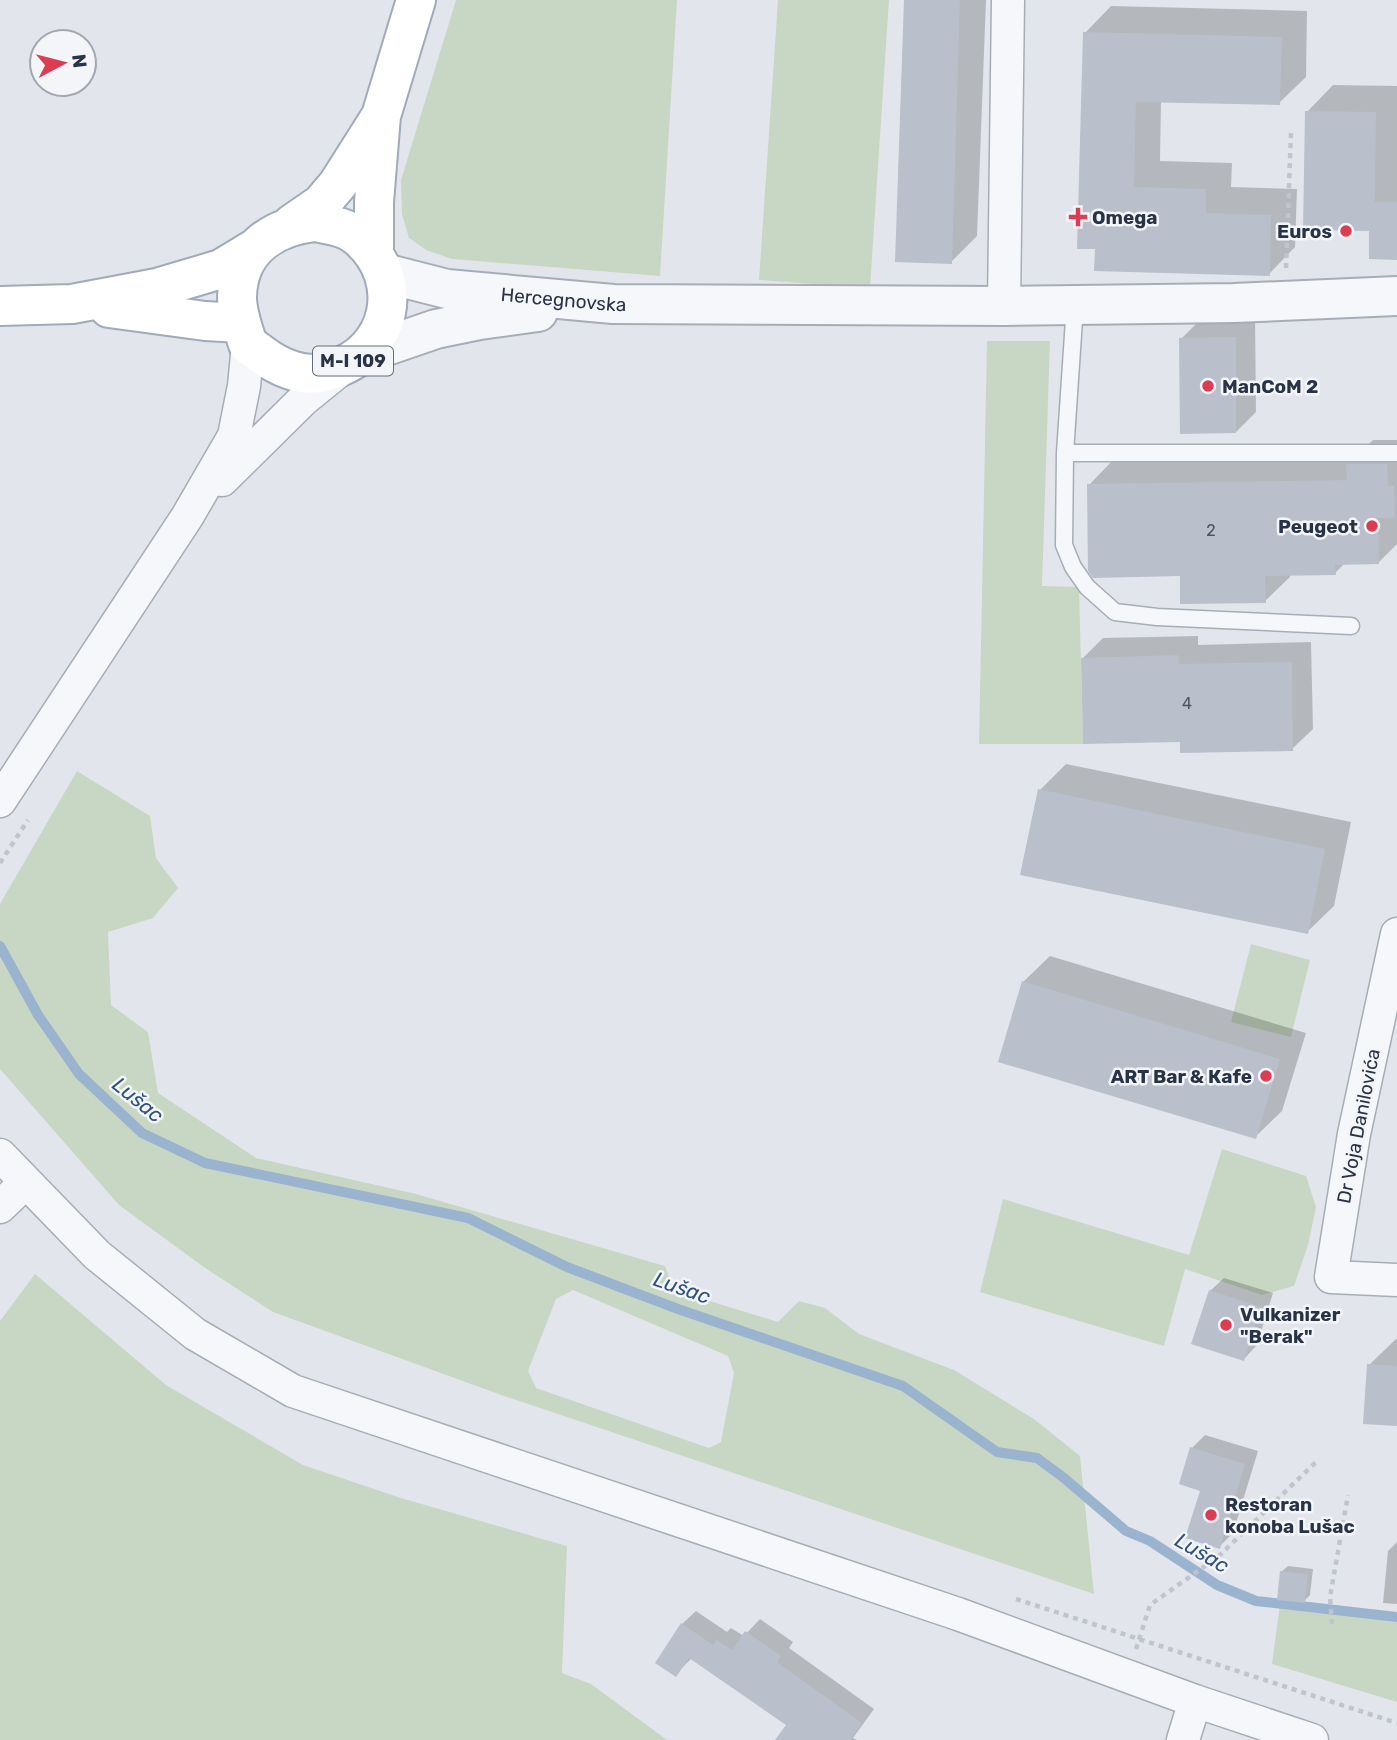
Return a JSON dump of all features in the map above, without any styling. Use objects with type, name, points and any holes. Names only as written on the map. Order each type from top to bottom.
[{"type":"main road","name":"M-I 109","points":[[0,306],[72,304],[205,321],[245,333],[272,362],[296,372],[321,373],[354,360],[377,338],[386,317],[388,295],[379,263],[374,202],[381,116],[416,0]]},
{"type":"main road","name":"M-I 109","points":[[72,304],[183,281],[221,269],[254,250],[271,234],[292,225],[321,204],[338,184],[381,116]]},
{"type":"main road","name":"M-I 109","points":[[292,225],[315,222],[338,226],[358,237],[379,263]]},
{"type":"main road","name":"M-I 109","points":[[245,333],[237,297],[241,272],[254,250]]},
{"type":"street","points":[[1004,306],[1009,0]]},
{"type":"street","name":"Hercegnovska","points":[[379,263],[447,289],[613,304]]},
{"type":"street","points":[[613,304],[1004,306],[1234,303],[1397,296]]},
{"type":"street","name":"Hercegnovska","points":[[354,360],[436,329],[480,320],[613,304]]},
{"type":"street","points":[[0,801],[187,517],[234,436],[244,386],[245,333]]},
{"type":"street","points":[[187,517],[303,400],[354,360]]},
{"type":"street","name":"Dr Voja Danilovića","points":[[1397,934],[1393,978],[1354,1134],[1331,1277],[1397,1280]]},
{"type":"street","points":[[0,1155],[97,1255],[195,1334],[293,1391],[958,1614],[1195,1701],[1312,1740]]},
{"type":"street","points":[[0,1207],[26,1182]]},
{"type":"street","points":[[1183,1740],[1195,1701]]},
{"type":"lane","points":[[1075,305],[1065,453],[1064,545],[1073,567],[1087,587],[1115,612],[1157,617],[1351,626]]},
{"type":"lane","points":[[1065,453],[1397,453]]},
{"type":"path","points":[[1285,275],[1291,132]]},
{"type":"path","points":[[0,863],[4,857]]},
{"type":"path","points":[[1139,1639],[1150,1605],[1219,1556],[1318,1460]]},
{"type":"path","points":[[1332,1624],[1330,1597],[1349,1494]]},
{"type":"path","points":[[1006,1596],[1397,1723]]},
{"type":"green space","points":[[456,0],[677,0],[660,276],[452,259],[426,250],[409,238],[402,214],[401,180]]},
{"type":"green space","points":[[778,0],[889,0],[870,288],[759,280]]},
{"type":"green space","points":[[987,341],[1050,341],[1042,586],[1079,587],[1083,744],[979,744]]},
{"type":"green space","points":[[77,771],[150,816],[156,858],[178,888],[153,918],[108,932],[111,1005],[148,1032],[158,1093],[256,1158],[416,1194],[665,1266],[674,1290],[778,1322],[799,1301],[825,1308],[859,1334],[954,1370],[1034,1419],[1080,1456],[1094,1594],[504,1396],[273,1312],[205,1268],[119,1205],[0,1069],[0,904]],"holes":[[[573,1290],[728,1356],[734,1373],[721,1442],[709,1448],[536,1388],[528,1371],[556,1299]]]},
{"type":"green space","points":[[1251,944],[1310,960],[1291,1037],[1231,1022]]},
{"type":"green space","points":[[1222,1149],[1306,1176],[1316,1207],[1308,1245],[1294,1286],[1262,1295],[1185,1269],[1164,1346],[980,1292],[1003,1199],[1189,1255]]},
{"type":"green space","points":[[35,1274],[166,1385],[303,1465],[401,1498],[567,1546],[562,1673],[591,1684],[667,1740],[0,1740],[0,1321]]},
{"type":"green space","points":[[1280,1604],[1397,1617],[1397,1702],[1272,1664]]},
{"type":"building","points":[[904,0],[960,0],[952,264],[895,262]]},
{"type":"building","points":[[1083,32],[1282,37],[1280,105],[1136,102],[1134,187],[1206,189],[1206,213],[1271,215],[1270,276],[1094,271],[1095,249],[1077,249]]},
{"type":"building","points":[[1305,111],[1376,112],[1375,202],[1397,202],[1397,260],[1369,259],[1369,231],[1303,230]]},
{"type":"building","name":"ManCoM 2","points":[[1236,337],[1236,433],[1180,434],[1179,338]]},
{"type":"building","points":[[1346,464],[1387,464],[1388,486],[1394,486],[1395,518],[1378,518],[1379,564],[1335,565],[1336,575],[1265,576],[1266,603],[1180,604],[1180,576],[1093,578],[1088,571],[1087,484],[1347,480]]},
{"type":"building","points":[[1178,655],[1179,664],[1292,662],[1293,751],[1180,753],[1180,742],[1083,744],[1081,658]]},
{"type":"building","points":[[1038,789],[1325,849],[1308,934],[1020,875]]},
{"type":"building","points":[[1022,981],[1280,1059],[1256,1139],[998,1062]]},
{"type":"building","name":"Vulkanizer \"Berak\"","points":[[1209,1290],[1261,1307],[1244,1361],[1191,1344]]},
{"type":"building","points":[[1367,1364],[1397,1366],[1397,1426],[1363,1424]]},
{"type":"building","name":"Restoran konoba Lušac","points":[[1190,1447],[1245,1464],[1220,1549],[1185,1538],[1200,1491],[1179,1484]]},
{"type":"building","points":[[1280,1571],[1308,1574],[1305,1603],[1277,1600]]},
{"type":"building","points":[[681,1623],[713,1645],[717,1640],[732,1650],[745,1631],[781,1656],[777,1662],[862,1723],[850,1740],[775,1740],[786,1725],[689,1658],[676,1677],[655,1663]]},
{"type":"waterway","name":"Lušac","points":[[0,946],[38,1015],[79,1074],[142,1133],[205,1163],[468,1218],[567,1267],[678,1309],[903,1386],[997,1452],[1037,1458],[1126,1531],[1150,1541],[1217,1585],[1256,1601],[1397,1617]]},
{"type":"place","name":"Omega","points":[[1078,217]]},
{"type":"place","name":"Euros","points":[[1346,231]]},
{"type":"place","name":"ManCoM 2","points":[[1208,386]]},
{"type":"place","name":"Peugeot","points":[[1372,526]]},
{"type":"place","name":"ART Bar & Кafe","points":[[1266,1076]]},
{"type":"place","name":"Vulkanizer \"Berak\"","points":[[1226,1325]]},
{"type":"place","name":"Restoran konoba Lušac","points":[[1211,1515]]}]
